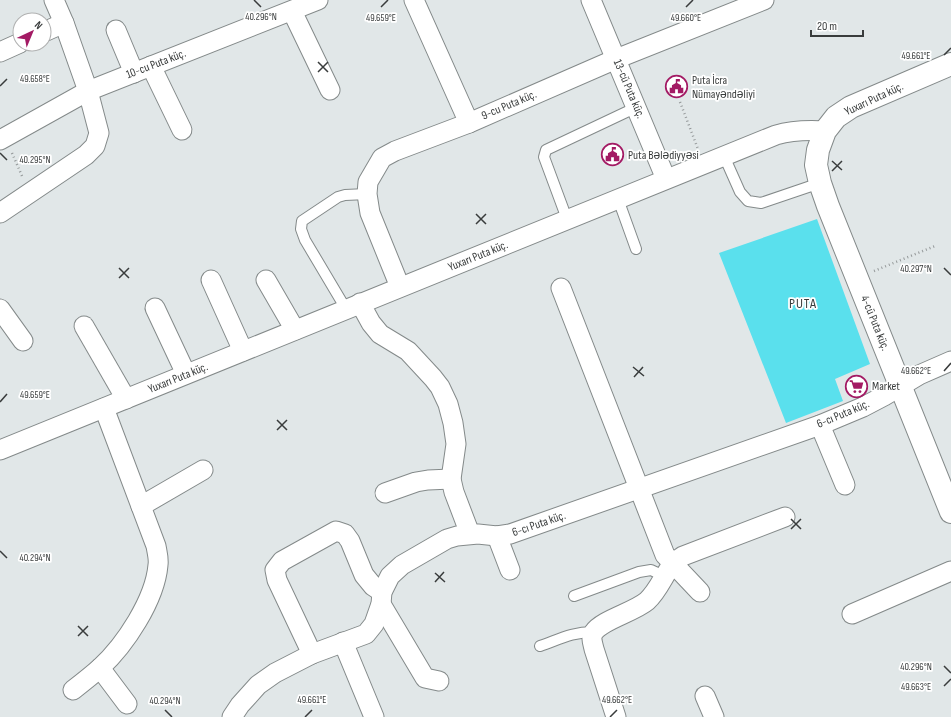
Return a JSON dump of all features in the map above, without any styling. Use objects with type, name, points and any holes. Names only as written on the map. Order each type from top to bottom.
[{"type":"street","points":[[0,213],[86,155],[95,146],[98,133],[88,91],[64,23],[54,0]]},
{"type":"street","name":"10-cu Puta küç.","points":[[2,133],[88,91],[318,0]]},
{"type":"street","points":[[414,0],[469,122]]},
{"type":"street","name":"13-cü Puta küç.","points":[[591,0],[666,179]]},
{"type":"street","name":"9-cu Puta küç.","points":[[400,288],[370,213],[367,194],[368,182],[382,158],[395,151],[469,122],[616,59],[764,0]]},
{"type":"street","points":[[292,11],[330,90]]},
{"type":"street","points":[[52,28],[64,23]]},
{"type":"street","points":[[116,30],[134,73]]},
{"type":"street","points":[[0,52],[12,47]]},
{"type":"street","name":"Yuxarı Puta küç.","points":[[0,450],[567,219],[788,131],[825,131],[836,117],[851,107],[951,64]]},
{"type":"street","points":[[151,66],[182,130]]},
{"type":"street","name":"4-cü Puta küç.","points":[[825,131],[818,150],[816,165],[820,183],[900,386],[945,481],[951,512]]},
{"type":"street","points":[[211,280],[243,351]]},
{"type":"street","points":[[266,280],[295,330]]},
{"type":"street","points":[[561,288],[640,489],[665,555],[668,570],[700,592]]},
{"type":"street","points":[[353,306],[380,334],[408,351],[440,387],[448,404],[456,444],[452,479],[454,492],[470,534]]},
{"type":"street","points":[[155,308],[186,374]]},
{"type":"street","points":[[0,309],[23,341]]},
{"type":"street","points":[[84,326],[126,399]]},
{"type":"street","name":"6-cı Puta küç.","points":[[232,717],[240,705],[258,685],[275,673],[312,654],[366,634],[374,624],[381,598],[390,576],[402,565],[447,539],[470,534],[497,536],[510,534],[640,489],[820,425],[863,407],[918,375],[951,361]]},
{"type":"street","points":[[73,690],[100,668],[121,644],[144,610],[154,587],[158,564],[156,546],[104,408]]},
{"type":"street","points":[[820,425],[846,485]]},
{"type":"street","points":[[141,506],[203,470]]},
{"type":"street","points":[[385,493],[416,482],[452,479]]},
{"type":"street","points":[[616,717],[594,649],[592,638],[594,632],[601,625],[634,610],[647,601],[655,592],[668,570],[683,556],[784,517]]},
{"type":"street","points":[[312,654],[278,580],[275,570],[282,560],[336,531],[345,534],[350,541],[364,575],[381,598],[425,678],[439,681]]},
{"type":"street","points":[[497,536],[510,570]]},
{"type":"street","points":[[852,614],[951,571]]},
{"type":"street","points":[[343,642],[374,717]]},
{"type":"street","points":[[100,668],[127,704]]},
{"type":"street","points":[[705,696],[714,717]]},
{"type":"lane","points":[[567,219],[544,157],[546,150],[637,108]]},
{"type":"lane","points":[[724,156],[740,192],[748,201],[761,203],[820,183]]},
{"type":"lane","points":[[353,306],[305,240],[301,229],[302,221],[338,197],[345,195],[367,194]]},
{"type":"lane","points":[[618,199],[636,249]]},
{"type":"lane","points":[[574,596],[639,572],[668,570]]},
{"type":"lane","points":[[540,646],[568,635],[580,632],[594,632]]},
{"type":"path","points":[[680,102],[704,164]]},
{"type":"path","points":[[2,133],[30,193]]},
{"type":"path","points":[[857,278],[936,246]]},
{"type":"shaded area","points":[[817,219],[870,364],[835,379],[843,401],[786,423],[719,253]]},
{"type":"place","name":"Puta İcra Nümayəndəliyi","points":[[677,87]]},
{"type":"place","name":"Puta Bələdiyyəsi","points":[[613,155]]},
{"type":"place","name":"Market","points":[[857,386]]},
{"type":"district","name":"PUTA","points":[[803,303]]}]
